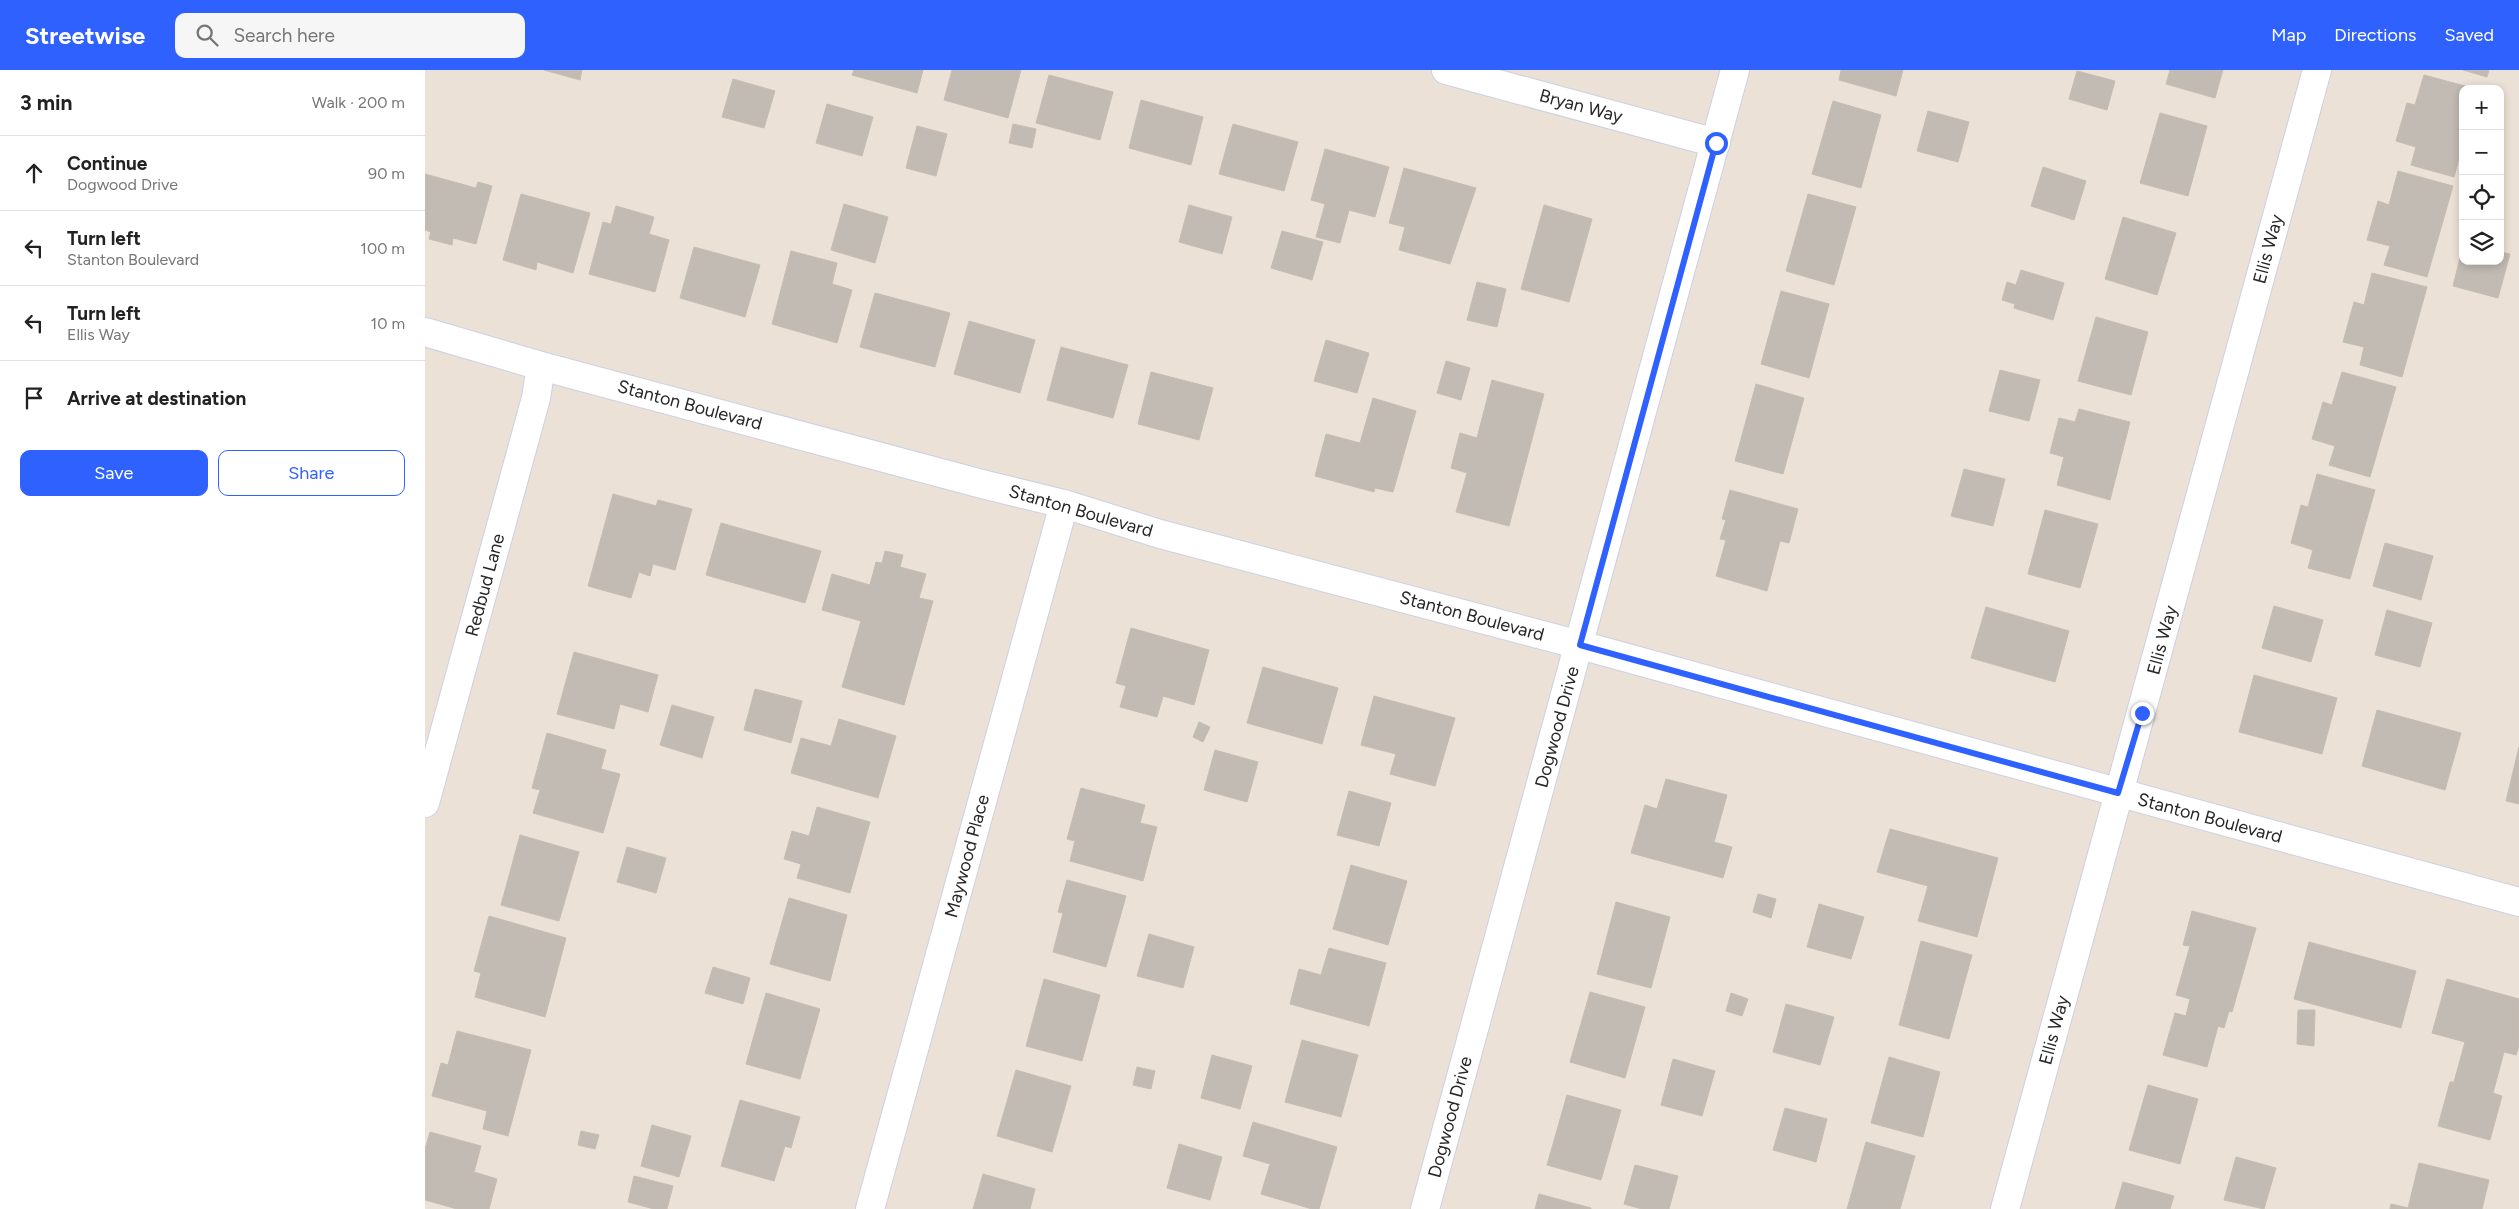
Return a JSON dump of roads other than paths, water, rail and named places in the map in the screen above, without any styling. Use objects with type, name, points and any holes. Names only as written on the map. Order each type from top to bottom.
[{"type":"street","name":"Bryan Way","points":[[1446,70],[1716,143]]},
{"type":"street","name":"Dogwood Drive","points":[[1425,1209],[1735,70]]},
{"type":"street","name":"Ellis Way","points":[[2005,1209],[2317,70]]},
{"type":"street","name":"Stanton Boulevard","points":[[425,332],[541,366],[982,484],[1064,504],[1161,534],[1580,645],[2519,902]]},
{"type":"street","name":"Redbud Lane","points":[[425,802],[535,398],[541,366]]},
{"type":"street","name":"Maywood Place","points":[[870,1209],[1064,504]]}]
